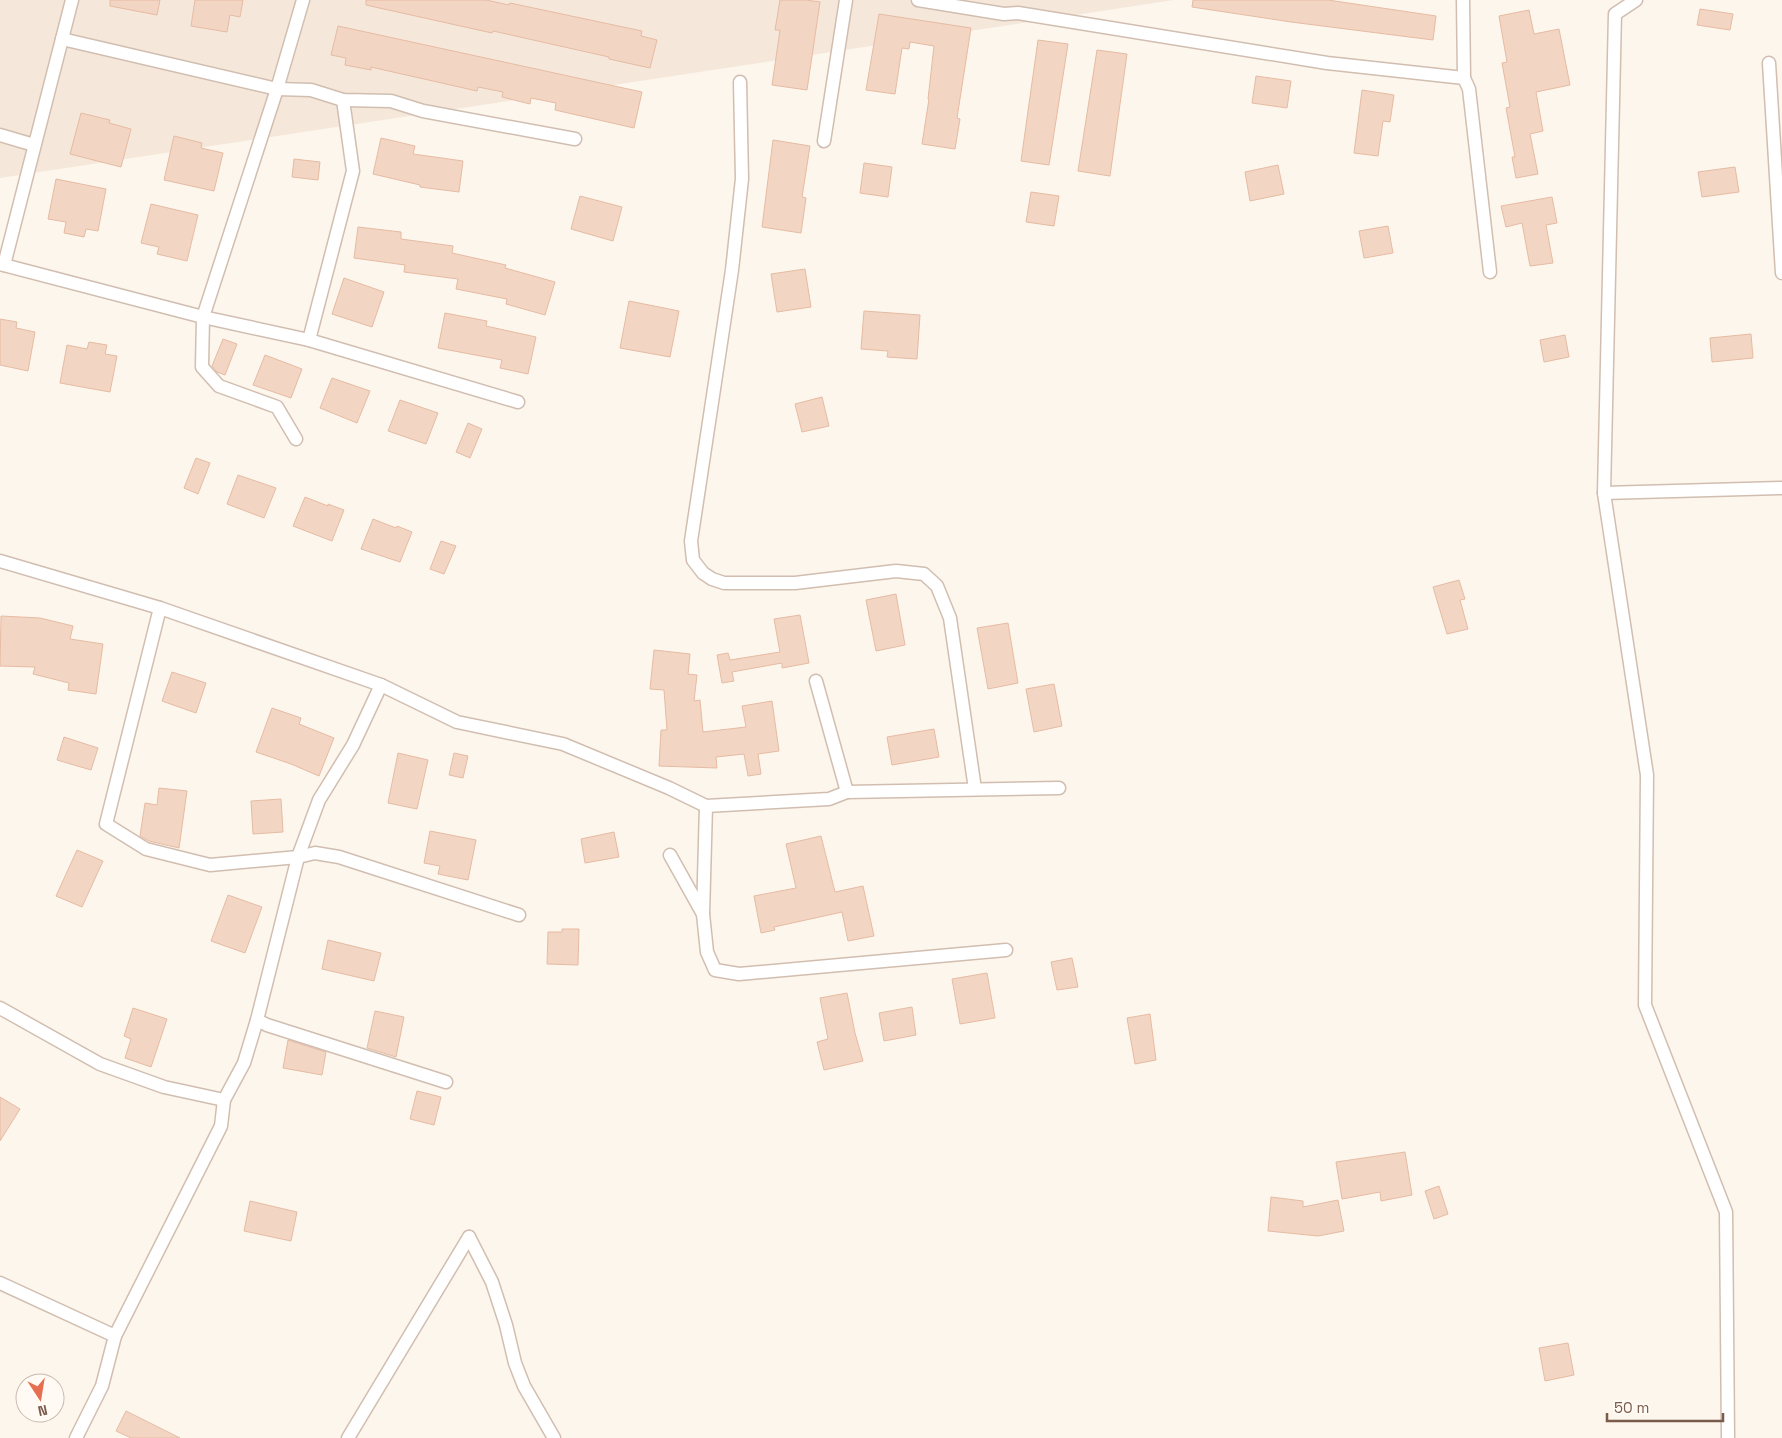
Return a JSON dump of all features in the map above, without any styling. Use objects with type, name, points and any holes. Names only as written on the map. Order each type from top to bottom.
[{"type":"street","points":[[72,0],[2,264],[203,317],[309,340],[518,402]]},
{"type":"street","points":[[296,438],[277,408],[219,386],[202,367],[203,317],[277,89],[303,0]]},
{"type":"street","points":[[824,141],[846,0]]},
{"type":"street","points":[[918,0],[1004,14],[1018,13],[1327,63],[1464,78]]},
{"type":"street","points":[[1463,0],[1464,78],[1469,89],[1490,272]]},
{"type":"street","points":[[1636,0],[1615,14],[1604,493],[1647,775],[1645,1005],[1726,1212],[1728,1438]]},
{"type":"street","points":[[62,39],[277,89],[311,90],[343,100],[391,101],[423,111],[576,139]]},
{"type":"street","points":[[1769,63],[1782,273]]},
{"type":"street","points":[[740,82],[742,180],[732,270],[691,541],[693,560],[703,573],[712,579],[724,582],[794,583],[896,571],[924,574],[936,586],[950,618],[975,789]]},
{"type":"street","points":[[309,340],[354,171],[343,100]]},
{"type":"street","points":[[0,135],[34,145]]},
{"type":"street","points":[[1604,493],[1782,488]]},
{"type":"street","points":[[0,561],[160,608],[381,685],[457,722],[563,744],[669,788],[706,806],[828,799],[847,792],[1059,788]]},
{"type":"street","points":[[160,608],[106,824],[146,849],[210,865],[315,854],[338,857],[519,915]]},
{"type":"street","points":[[816,681],[847,792]]},
{"type":"street","points":[[76,1438],[102,1386],[115,1336],[221,1126],[224,1100],[244,1063],[257,1020],[298,857],[319,800],[353,744],[381,685]]},
{"type":"street","points":[[706,806],[703,914],[707,952],[715,970],[739,974],[1006,950]]},
{"type":"street","points":[[670,855],[703,914]]},
{"type":"street","points":[[0,1008],[100,1064],[164,1087],[224,1100]]},
{"type":"street","points":[[257,1020],[267,1025],[446,1082]]},
{"type":"street","points":[[348,1438],[469,1237],[492,1282],[506,1325],[515,1363],[524,1386],[554,1438]]},
{"type":"street","points":[[0,1283],[115,1336]]},
{"type":"shaded area","points":[[0,0],[1174,0],[0,178]]},
{"type":"building","points":[[110,0],[160,0],[157,15],[110,6]]},
{"type":"building","points":[[195,0],[243,0],[240,17],[230,15],[227,32],[191,26]]},
{"type":"building","points":[[366,0],[486,0],[509,5],[510,3],[642,31],[641,36],[657,40],[650,68],[493,31],[492,33],[366,5]]},
{"type":"building","points":[[780,0],[820,2],[807,90],[772,85],[780,30],[775,30]]},
{"type":"building","points":[[1193,0],[1328,0],[1436,16],[1433,40],[1192,7]]},
{"type":"building","points":[[1700,9],[1733,14],[1730,30],[1697,25]]},
{"type":"building","points":[[1529,10],[1534,34],[1559,29],[1570,85],[1536,92],[1543,131],[1530,134],[1538,174],[1516,178],[1512,157],[1515,157],[1506,108],[1510,107],[1502,63],[1507,62],[1499,16]]},
{"type":"building","points":[[879,14],[971,28],[957,118],[960,119],[955,149],[922,144],[934,46],[910,42],[909,49],[902,48],[895,94],[866,90]]},
{"type":"building","points":[[338,26],[642,92],[634,128],[555,110],[556,103],[531,98],[530,104],[502,97],[503,92],[478,87],[477,91],[371,67],[371,70],[345,65],[346,58],[331,55]]},
{"type":"building","points":[[1038,40],[1068,44],[1049,165],[1021,161]]},
{"type":"building","points":[[1097,50],[1127,54],[1110,176],[1078,171]]},
{"type":"building","points":[[1256,76],[1291,81],[1287,108],[1252,103]]},
{"type":"building","points":[[1362,90],[1394,95],[1390,122],[1383,121],[1378,156],[1354,153]]},
{"type":"building","points":[[81,113],[110,120],[109,123],[131,129],[121,167],[70,154]]},
{"type":"building","points":[[174,136],[202,143],[201,148],[223,153],[214,191],[164,180]]},
{"type":"building","points":[[381,138],[415,146],[413,154],[463,161],[459,192],[420,187],[420,185],[373,174]]},
{"type":"building","points":[[773,140],[810,146],[802,197],[806,198],[801,233],[762,227]]},
{"type":"building","points":[[294,159],[320,162],[318,180],[292,177]]},
{"type":"building","points":[[864,163],[892,167],[888,197],[860,193]]},
{"type":"building","points":[[1278,165],[1284,194],[1250,201],[1245,172]]},
{"type":"building","points":[[1735,167],[1739,192],[1702,197],[1698,172]]},
{"type":"building","points":[[56,179],[106,189],[98,231],[86,229],[84,237],[64,233],[66,222],[48,219]]},
{"type":"building","points":[[1031,192],[1059,196],[1054,226],[1026,222]]},
{"type":"building","points":[[580,196],[622,207],[613,241],[571,229]]},
{"type":"building","points":[[1552,197],[1557,223],[1546,225],[1553,263],[1530,266],[1522,223],[1506,227],[1501,206]]},
{"type":"building","points":[[151,204],[198,215],[187,261],[157,254],[159,247],[141,243]]},
{"type":"building","points":[[1388,226],[1393,253],[1364,258],[1359,231]]},
{"type":"building","points":[[358,227],[401,232],[401,239],[453,246],[452,253],[506,265],[505,268],[555,282],[545,315],[506,304],[507,299],[456,289],[458,279],[404,272],[405,265],[354,258]]},
{"type":"building","points":[[805,269],[811,307],[777,312],[771,274]]},
{"type":"building","points":[[344,278],[384,292],[372,327],[332,314]]},
{"type":"building","points":[[629,301],[679,311],[670,357],[620,348]]},
{"type":"building","points":[[864,311],[920,315],[917,359],[887,357],[888,351],[861,349]]},
{"type":"building","points":[[445,313],[487,321],[486,326],[536,337],[528,374],[500,368],[502,360],[438,348]]},
{"type":"building","points":[[0,319],[17,322],[16,328],[35,332],[28,371],[0,365]]},
{"type":"building","points":[[1751,334],[1753,358],[1712,362],[1710,338]]},
{"type":"building","points":[[1565,335],[1569,357],[1544,362],[1540,340]]},
{"type":"building","points":[[223,339],[237,344],[225,375],[217,372],[212,366]]},
{"type":"building","points":[[89,342],[107,345],[105,354],[117,356],[110,392],[60,383],[67,345],[87,349]]},
{"type":"building","points":[[265,355],[302,369],[291,398],[253,385]]},
{"type":"building","points":[[332,378],[370,391],[357,423],[320,408]]},
{"type":"building","points":[[822,397],[829,426],[802,432],[795,404]]},
{"type":"building","points":[[400,400],[438,413],[426,444],[388,431]]},
{"type":"building","points":[[468,423],[482,429],[470,458],[456,452]]},
{"type":"building","points":[[196,458],[210,463],[198,494],[184,488]]},
{"type":"building","points":[[238,475],[276,488],[264,518],[227,504]]},
{"type":"building","points":[[305,497],[344,510],[332,541],[293,526]]},
{"type":"building","points":[[373,519],[412,532],[400,562],[361,549]]},
{"type":"building","points":[[441,541],[456,546],[444,574],[430,569]]},
{"type":"building","points":[[1459,580],[1465,599],[1460,600],[1468,629],[1447,634],[1433,587]]},
{"type":"building","points":[[896,594],[905,645],[876,651],[866,600]]},
{"type":"building","points":[[800,615],[809,663],[782,668],[782,663],[732,672],[734,681],[722,683],[717,655],[728,653],[730,660],[780,652],[774,619]]},
{"type":"building","points":[[1,616],[40,618],[73,626],[70,639],[103,644],[96,694],[68,690],[69,683],[33,674],[35,667],[0,666]]},
{"type":"building","points":[[1008,623],[1018,683],[988,689],[977,628]]},
{"type":"building","points":[[654,650],[690,654],[688,674],[697,675],[694,701],[700,700],[703,732],[746,727],[742,706],[772,701],[779,751],[758,754],[761,774],[748,776],[744,754],[716,757],[717,768],[659,766],[661,730],[667,730],[664,690],[650,689]]},
{"type":"building","points":[[172,672],[206,683],[196,713],[162,701]]},
{"type":"building","points":[[1054,684],[1062,726],[1034,732],[1026,689]]},
{"type":"building","points":[[272,708],[301,718],[299,724],[334,738],[319,776],[256,752]]},
{"type":"building","points":[[934,729],[939,757],[892,765],[887,737]]},
{"type":"building","points":[[64,737],[98,748],[91,770],[57,760]]},
{"type":"building","points":[[398,753],[428,760],[417,809],[388,803]]},
{"type":"building","points":[[454,753],[468,756],[463,778],[449,775]]},
{"type":"building","points":[[159,788],[187,791],[179,848],[149,841],[140,836],[145,803],[157,805]]},
{"type":"building","points":[[281,799],[283,832],[253,834],[251,801]]},
{"type":"building","points":[[430,831],[476,840],[468,880],[438,874],[440,866],[424,863]]},
{"type":"building","points":[[614,832],[619,857],[585,863],[581,839]]},
{"type":"building","points":[[821,836],[835,892],[863,886],[874,936],[848,941],[842,912],[774,927],[775,930],[761,933],[754,896],[796,888],[786,844]]},
{"type":"building","points":[[77,850],[103,861],[82,907],[56,896]]},
{"type":"building","points":[[228,895],[262,907],[245,953],[211,941]]},
{"type":"building","points":[[562,929],[579,929],[578,965],[547,964],[548,932],[562,932]]},
{"type":"building","points":[[328,940],[381,953],[374,981],[322,969]]},
{"type":"building","points":[[1072,958],[1078,987],[1057,990],[1051,962]]},
{"type":"building","points":[[987,973],[995,1018],[960,1024],[952,979]]},
{"type":"building","points":[[847,993],[863,1061],[824,1070],[817,1042],[828,1039],[820,998]]},
{"type":"building","points":[[912,1007],[916,1035],[884,1041],[879,1013]]},
{"type":"building","points":[[133,1008],[167,1019],[151,1067],[125,1058],[131,1039],[124,1036]]},
{"type":"building","points":[[375,1011],[404,1017],[396,1057],[367,1048]]},
{"type":"building","points":[[1150,1014],[1156,1060],[1135,1064],[1127,1018]]},
{"type":"building","points":[[288,1040],[326,1052],[322,1075],[283,1068]]},
{"type":"building","points":[[417,1091],[441,1097],[434,1125],[410,1119]]},
{"type":"building","points":[[0,1097],[20,1109],[0,1141]]},
{"type":"building","points":[[1405,1152],[1412,1195],[1381,1201],[1380,1192],[1342,1199],[1336,1162]]},
{"type":"building","points":[[1439,1186],[1448,1214],[1434,1219],[1425,1191]]},
{"type":"building","points":[[1271,1197],[1303,1201],[1303,1207],[1338,1200],[1344,1231],[1318,1236],[1268,1231]]},
{"type":"building","points":[[250,1201],[297,1212],[291,1241],[244,1231]]},
{"type":"building","points":[[1568,1343],[1574,1375],[1545,1381],[1539,1348]]},
{"type":"building","points":[[126,1411],[180,1438],[131,1438],[116,1431]]}]
